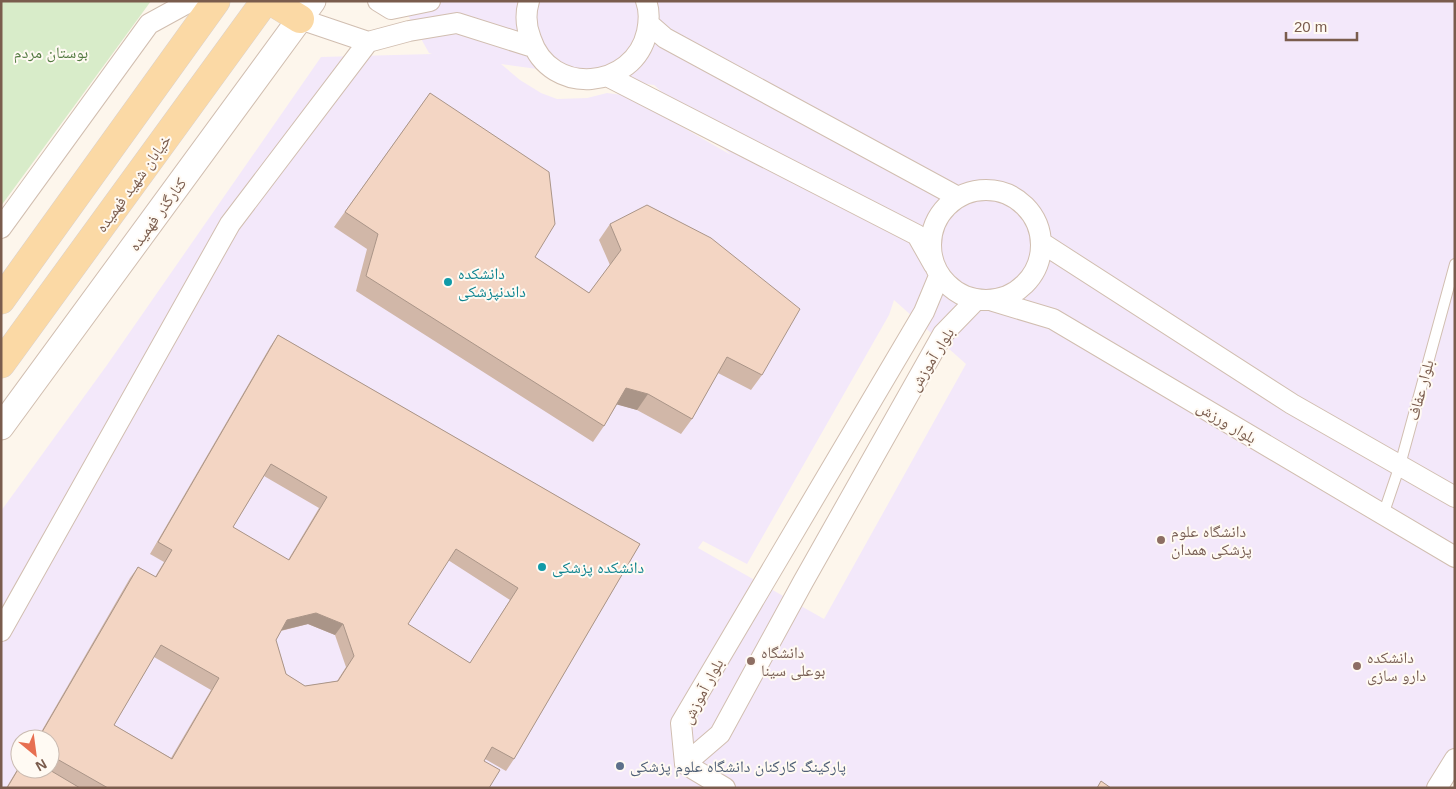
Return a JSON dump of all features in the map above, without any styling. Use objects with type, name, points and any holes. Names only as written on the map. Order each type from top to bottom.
[{"type":"main road","points":[[1,300],[216,1]]},
{"type":"main road","name":"خیابان شهید فهمیده","points":[[1,364],[264,1]]},
{"type":"main road","points":[[271,1],[307,10]]},
{"type":"street","points":[[1,228],[149,24],[191,1]]},
{"type":"street","points":[[378,1],[391,9],[430,1]]},
{"type":"street","points":[[529,1],[527,28],[533,47],[543,61],[557,71],[573,78],[590,80],[607,76],[623,68],[636,56],[645,41],[649,24],[646,1]]},
{"type":"street","points":[[307,10],[368,42]]},
{"type":"street","name":"کنارگذر فهمیده","points":[[1,427],[307,10]]},
{"type":"street","points":[[1,631],[230,224],[368,42],[409,31],[457,23],[533,47]]},
{"type":"street","points":[[649,24],[665,38],[958,197]]},
{"type":"street","points":[[607,76],[916,234],[936,271],[946,285],[960,295],[985,300],[1009,296],[1023,287],[1034,275],[1040,260],[1042,244],[1038,225],[1028,208],[1013,196],[995,190],[976,190],[958,197],[945,207],[936,220],[931,235],[930,250],[936,271]]},
{"type":"street","points":[[1042,244],[1292,404],[1455,497]]},
{"type":"street","name":"بلوار آموزش","points":[[685,764],[681,723],[924,312],[936,271]]},
{"type":"street","name":"بلوار آموزش","points":[[685,764],[720,734],[803,582],[943,334],[985,300]]},
{"type":"street","name":"بلوار ورزش","points":[[985,300],[1053,319],[1455,557]]},
{"type":"street","points":[[775,565],[803,582]]},
{"type":"street","points":[[1437,788],[1455,758]]},
{"type":"street","points":[[685,764],[725,788]]},
{"type":"lane","name":"بلوار عفاف","points":[[1383,514],[1400,465],[1455,264]]},
{"type":"shaded area","points":[[400,1],[1455,1],[1455,758],[1437,788],[1,788],[1,511],[107,365],[321,57],[432,54],[429,53]],"holes":[[[501,64],[654,85],[731,155],[623,95],[607,93],[587,98],[557,99],[541,93],[520,80]],[[894,300],[966,364],[824,619],[698,548],[703,541],[747,564],[889,315]]]},
{"type":"green space","name":"بوستان مردم","points":[[1,1],[151,1],[1,206]]},
{"type":"building","name":"دانشکده داندنپزشکی","points":[[430,93],[549,172],[555,224],[535,257],[589,293],[621,250],[610,224],[647,205],[711,238],[800,309],[762,375],[727,357],[692,419],[648,394],[626,388],[604,426],[366,276],[378,234],[345,212]]},
{"type":"building","name":"دانشکده پزشکی","points":[[278,335],[640,544],[514,759],[492,747],[484,761],[500,770],[489,788],[108,788],[60,761],[60,729],[44,729],[138,567],[156,577],[172,550],[158,542]],"holes":[[[271,464],[327,497],[289,560],[233,527]],[[456,549],[518,588],[470,663],[408,624]],[[316,613],[343,624],[354,656],[338,681],[305,686],[286,674],[276,640],[287,620]],[[161,645],[219,678],[172,759],[114,725]]]},
{"type":"building","points":[[60,776],[80,788],[7,788],[12,779],[60,779]]},
{"type":"building","points":[[1101,781],[1111,788],[1097,788]]},
{"type":"place","name":"دانشکده داندنپزشکی","points":[[448,282]]},
{"type":"place","name":"دانشگاه علوم پزشکی همدان","points":[[1161,540]]},
{"type":"place","name":"دانشکده پزشکی","points":[[542,567]]},
{"type":"place","name":"دانشگاه بوعلی سینا","points":[[751,661]]},
{"type":"place","name":"دانشکده دارو سازی","points":[[1357,666]]},
{"type":"place","name":"پارکینگ کارکنان دانشگاه علوم پزشکی","points":[[620,766]]}]
